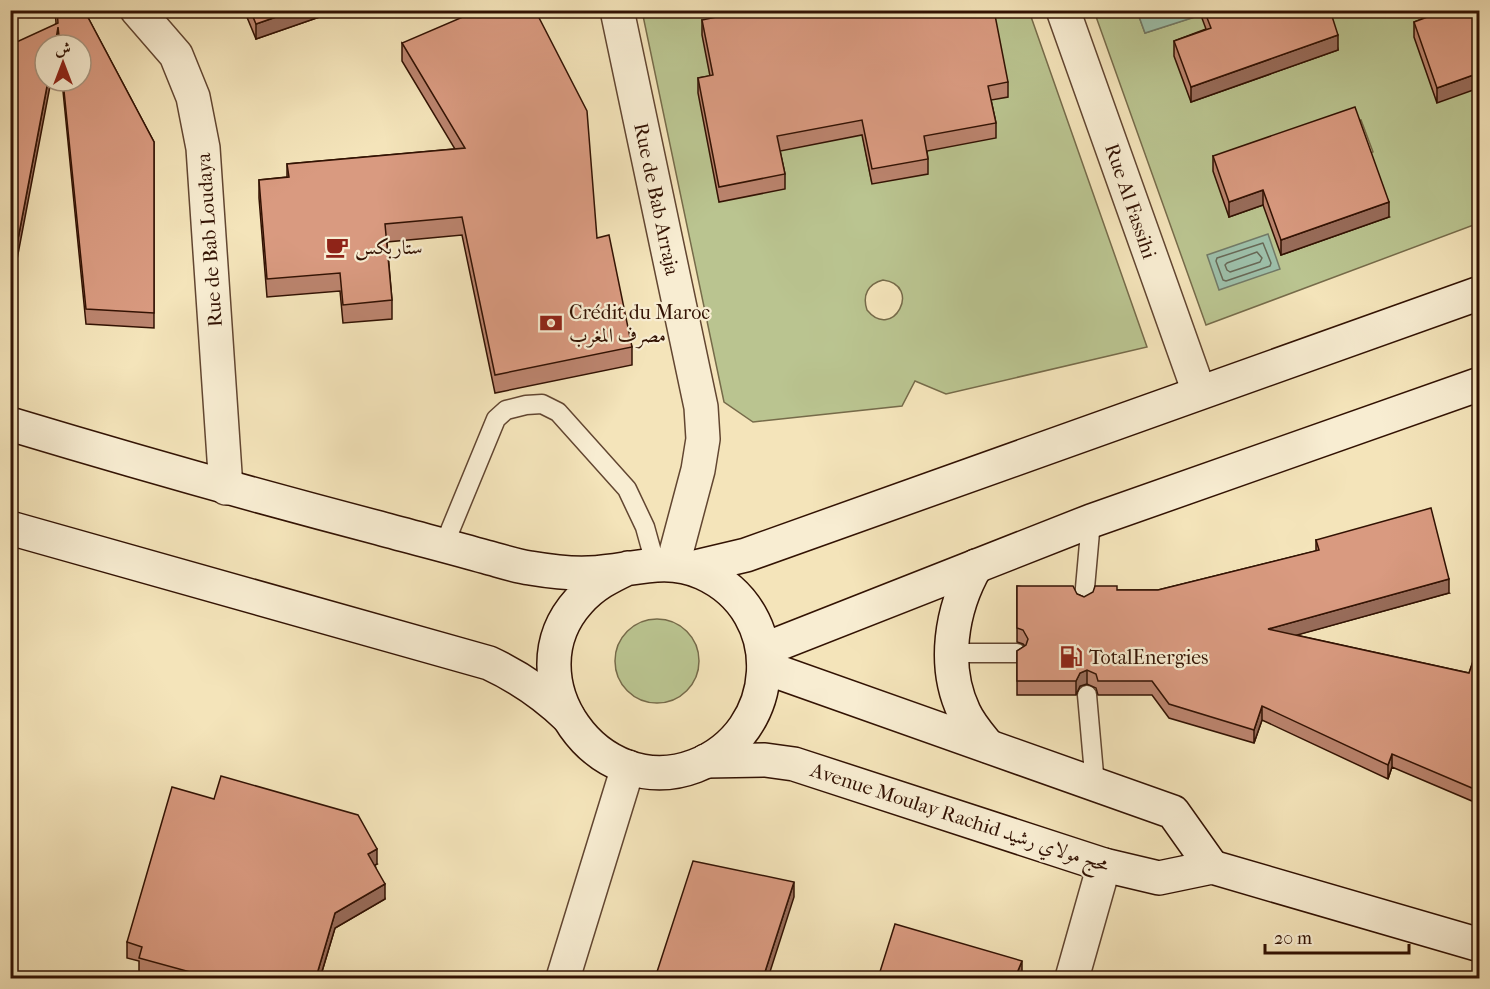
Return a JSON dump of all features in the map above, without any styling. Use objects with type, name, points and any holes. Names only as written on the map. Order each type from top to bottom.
[{"type":"main road","name":"Rue de Bab Loudaya","points":[[137,10],[176,55],[193,98],[203,148],[226,488]]},
{"type":"main road","name":"Rue de Bab Arraja","points":[[617,10],[701,407],[703,439],[698,470],[662,566]]},
{"type":"main road","name":"Rue Al Fassihi","points":[[1064,10],[1198,392]]},
{"type":"main road","points":[[10,424],[226,488],[530,568],[588,573],[746,555],[1479,293]]},
{"type":"main road","points":[[763,658],[976,566],[1091,521],[1479,384]]},
{"type":"main road","points":[[10,528],[489,663],[509,672],[545,695],[568,717],[585,741],[596,750],[627,767],[649,772],[683,769],[706,761],[735,740],[750,720],[763,686],[763,658],[752,619],[733,594],[714,579],[662,566],[600,582],[578,602],[562,629],[557,643],[555,673],[559,695],[568,717]]},
{"type":"main road","points":[[976,566],[960,599],[953,628],[952,652],[959,699],[972,725],[988,746]]},
{"type":"main road","points":[[763,658],[988,746],[1173,812],[1212,867]]},
{"type":"main road","name":"Avenue Moulay Rachid محج مولاي رشيد","points":[[706,761],[765,760],[794,764],[1104,865],[1159,878],[1212,867],[1479,945]]},
{"type":"main road","points":[[563,978],[627,767]]},
{"type":"main road","points":[[1072,978],[1104,865]]},
{"type":"lane","points":[[444,545],[496,419],[506,410],[542,404],[558,412],[627,489],[662,566]]},
{"type":"lane","points":[[1084,599],[1091,521]]},
{"type":"lane","points":[[952,652],[1017,652]]},
{"type":"lane","points":[[1087,695],[1095,784]]},
{"type":"shaded area","points":[[642,11],[813,11],[769,109],[860,122],[872,184],[892,11],[1029,11],[1147,347],[946,394],[915,381],[902,406],[753,422],[724,402]],"holes":[[[883,280],[895,284],[901,291],[900,309],[886,320],[877,318],[867,310],[865,300],[870,287]]]},
{"type":"shaded area","points":[[1094,11],[1137,11],[1145,33],[1194,17],[1192,11],[1479,11],[1479,223],[1206,325]],"holes":[[[1361,120],[1373,152],[1367,155],[1247,159]]]},
{"type":"shaded area","points":[[657,619],[680,626],[692,638],[699,661],[692,684],[680,696],[657,703],[634,696],[622,684],[615,661],[622,638],[634,626]]},
{"type":"water","points":[[1137,11],[1192,11],[1195,17],[1145,33]]},
{"type":"water","points":[[1268,234],[1280,269],[1219,290],[1207,255]]},
{"type":"building","points":[[57,10],[84,10],[154,142],[154,313],[86,309],[64,93],[93,93],[93,33],[59,33],[58,27],[57,33],[36,33],[58,23]]},
{"type":"building","points":[[250,10],[296,10],[256,24]]},
{"type":"building","points":[[479,10],[535,10],[587,111],[597,238],[609,235],[632,347],[495,375],[462,217],[385,224],[392,300],[343,305],[340,273],[267,279],[259,180],[289,177],[287,164],[465,148],[402,43]]},
{"type":"building","points":[[750,10],[951,10],[952,12],[994,10],[1008,82],[988,86],[996,123],[924,136],[928,159],[872,169],[862,120],[777,136],[785,174],[719,187],[698,78],[713,75],[702,20]]},
{"type":"building","points":[[1204,10],[1330,10],[1338,35],[1191,87],[1174,41],[1211,28]]},
{"type":"building","points":[[1446,10],[1479,10],[1479,73],[1437,88],[1414,22]]},
{"type":"building","points":[[33,34],[33,93],[46,93],[10,281],[10,45]]},
{"type":"building","points":[[1355,107],[1389,202],[1281,240],[1263,190],[1229,202],[1213,156]]},
{"type":"building","points":[[1431,508],[1449,579],[1268,629],[1469,673],[1479,646],[1479,791],[1392,754],[1388,765],[1262,706],[1254,730],[1169,704],[1152,681],[1098,681],[1096,674],[1087,670],[1080,673],[1076,681],[1017,681],[1017,651],[1026,645],[1028,639],[1023,630],[1017,628],[1017,586],[1073,586],[1077,594],[1084,597],[1093,592],[1095,586],[1117,586],[1117,590],[1158,590],[1319,550],[1316,540]]},
{"type":"building","points":[[221,776],[358,815],[377,849],[368,854],[385,884],[335,913],[317,974],[332,978],[212,978],[139,958],[142,947],[127,942],[172,787],[214,799]]},
{"type":"building","points":[[693,861],[794,882],[763,978],[655,978]]},
{"type":"building","points":[[895,924],[1022,961],[1015,978],[878,978]]},
{"type":"place","name":"ستاربكس","points":[[337,247]]},
{"type":"place","name":"Crédit du Maroc مصرف المغرب","points":[[551,323]]},
{"type":"place","name":"TotalEnergies","points":[[1071,657]]}]
